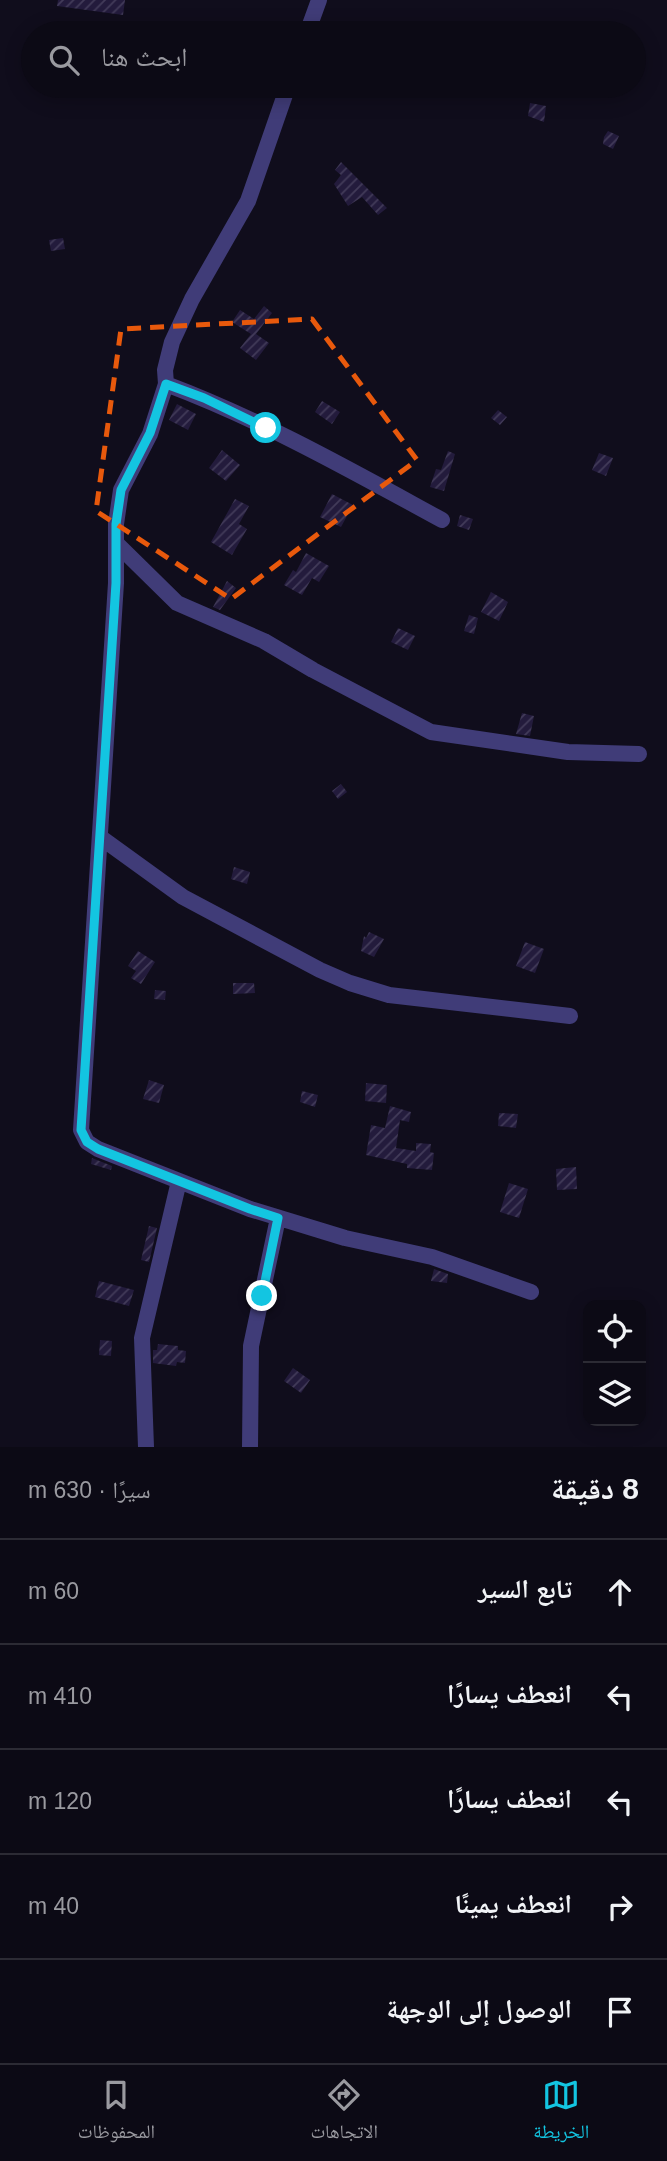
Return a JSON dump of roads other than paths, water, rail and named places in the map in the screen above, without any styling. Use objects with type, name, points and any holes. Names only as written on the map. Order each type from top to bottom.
[{"type":"street","points":[[311,21],[319,0]]},
{"type":"street","points":[[284,98],[248,201],[192,299],[172,342],[165,370],[166,384],[150,433],[121,490],[81,1130],[87,1142],[98,1149],[278,1218],[345,1238],[432,1257],[531,1292]]},
{"type":"street","points":[[166,384],[204,398],[266,428],[442,520]]},
{"type":"street","points":[[116,543],[177,603],[264,640],[313,670],[431,732],[568,752],[639,754]]},
{"type":"street","points":[[100,837],[183,897],[320,970],[350,983],[389,995],[570,1016]]},
{"type":"street","points":[[146,1447],[142,1338],[179,1181]]},
{"type":"street","points":[[250,1447],[251,1346],[278,1218]]}]
